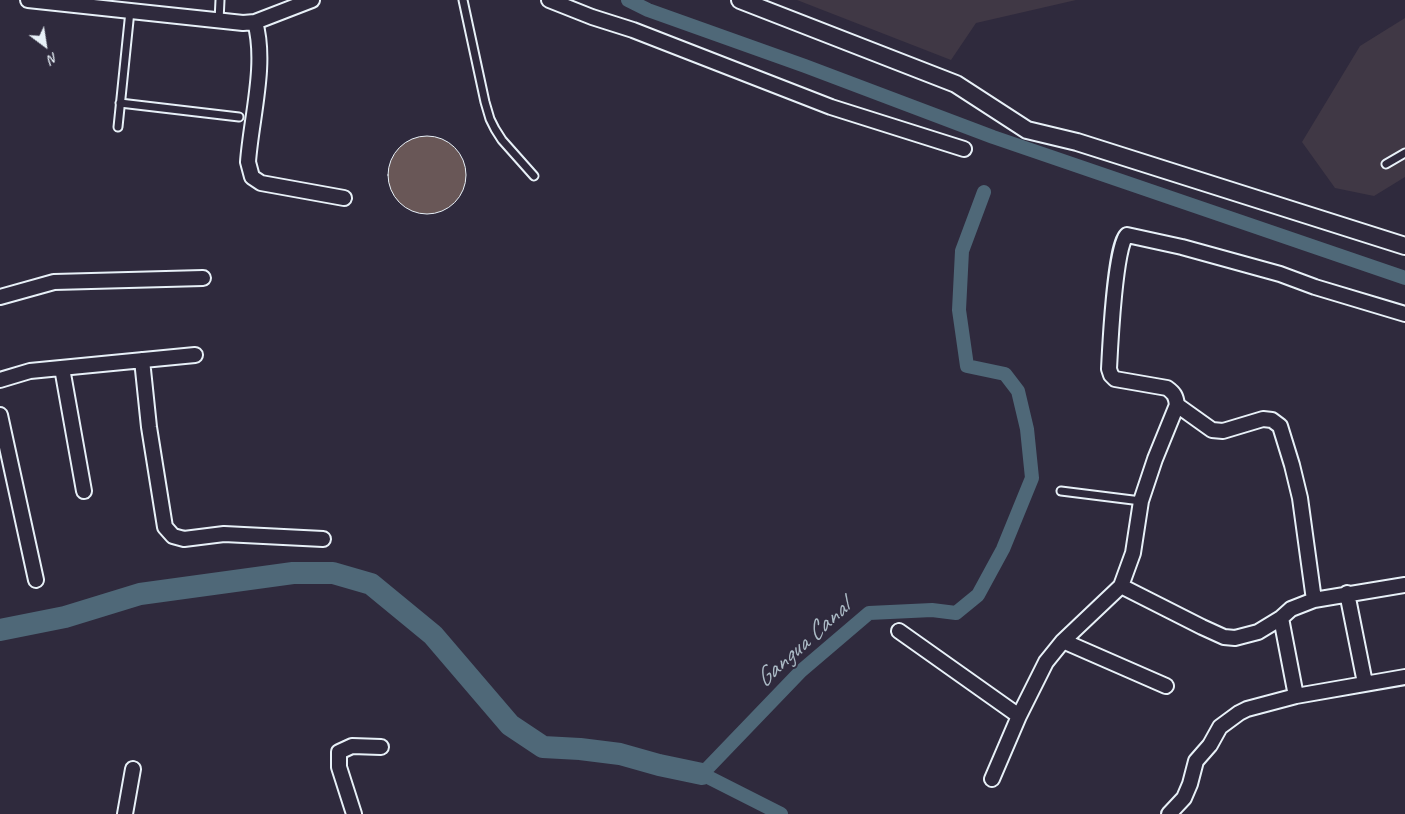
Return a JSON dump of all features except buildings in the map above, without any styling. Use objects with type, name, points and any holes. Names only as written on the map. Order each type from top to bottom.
[{"type":"street","points":[[28,0],[243,23],[255,22],[312,0]]},
{"type":"street","points":[[549,0],[592,17],[633,30],[818,103],[964,149]]},
{"type":"street","points":[[740,0],[956,84],[1027,130],[1077,142],[1405,246]]},
{"type":"street","points":[[255,22],[260,44],[249,152],[249,172],[261,184],[344,198]]},
{"type":"street","points":[[992,779],[1019,716],[1046,662],[1063,641],[1121,586],[1133,553],[1141,501],[1155,458],[1177,405],[1174,392],[1167,388],[1120,381],[1111,375],[1109,369],[1118,263],[1122,240],[1127,235],[1182,247],[1280,274],[1315,287],[1405,314]]},
{"type":"street","points":[[0,297],[54,282],[203,278]]},
{"type":"street","points":[[0,380],[30,371],[195,356]]},
{"type":"street","points":[[142,360],[149,427],[165,527],[172,536],[184,539],[224,534],[322,539]]},
{"type":"street","points":[[62,368],[84,491]]},
{"type":"street","points":[[1177,405],[1212,430],[1223,431],[1263,419],[1272,420],[1280,426],[1300,498],[1314,600]]},
{"type":"street","points":[[0,414],[36,580]]},
{"type":"street","points":[[1121,586],[1224,637],[1235,638],[1258,632],[1281,618],[1291,609],[1314,600],[1347,593],[1405,585]]},
{"type":"street","points":[[1347,593],[1365,684]]},
{"type":"street","points":[[1281,618],[1296,696]]},
{"type":"street","points":[[899,631],[1019,716]]},
{"type":"street","points":[[1063,641],[1166,686]]},
{"type":"street","points":[[1169,814],[1184,798],[1196,761],[1210,744],[1220,727],[1239,713],[1247,709],[1296,696],[1405,676]]},
{"type":"street","points":[[354,814],[339,768],[339,752],[352,746],[381,747]]},
{"type":"street","points":[[125,814],[133,769]]},
{"type":"lane","points":[[219,20],[220,0]]},
{"type":"lane","points":[[464,0],[485,102],[492,124],[502,140],[534,176]]},
{"type":"lane","points":[[118,127],[130,12]]},
{"type":"lane","points":[[120,103],[239,117]]},
{"type":"lane","points":[[1386,164],[1405,153]]},
{"type":"lane","points":[[1061,491],[1141,501]]},
{"type":"shaded area","points":[[797,0],[1076,0],[976,23],[951,60]]},
{"type":"shaded area","points":[[1405,18],[1405,177],[1374,196],[1335,188],[1302,142],[1360,46]]},
{"type":"waterway","points":[[628,0],[648,10],[805,66],[993,137],[1405,278]]},
{"type":"waterway","name":"Gangua Canal","points":[[781,814],[702,774],[801,671],[869,613],[932,610],[956,613],[978,595],[1003,549],[1032,478],[1027,429],[1018,391],[1005,374],[967,366],[959,310],[962,251],[984,192]]},
{"type":"waterway","points":[[0,630],[65,617],[140,594],[293,573],[333,573],[371,584],[433,635],[510,725],[543,747],[620,754],[702,774]]}]
